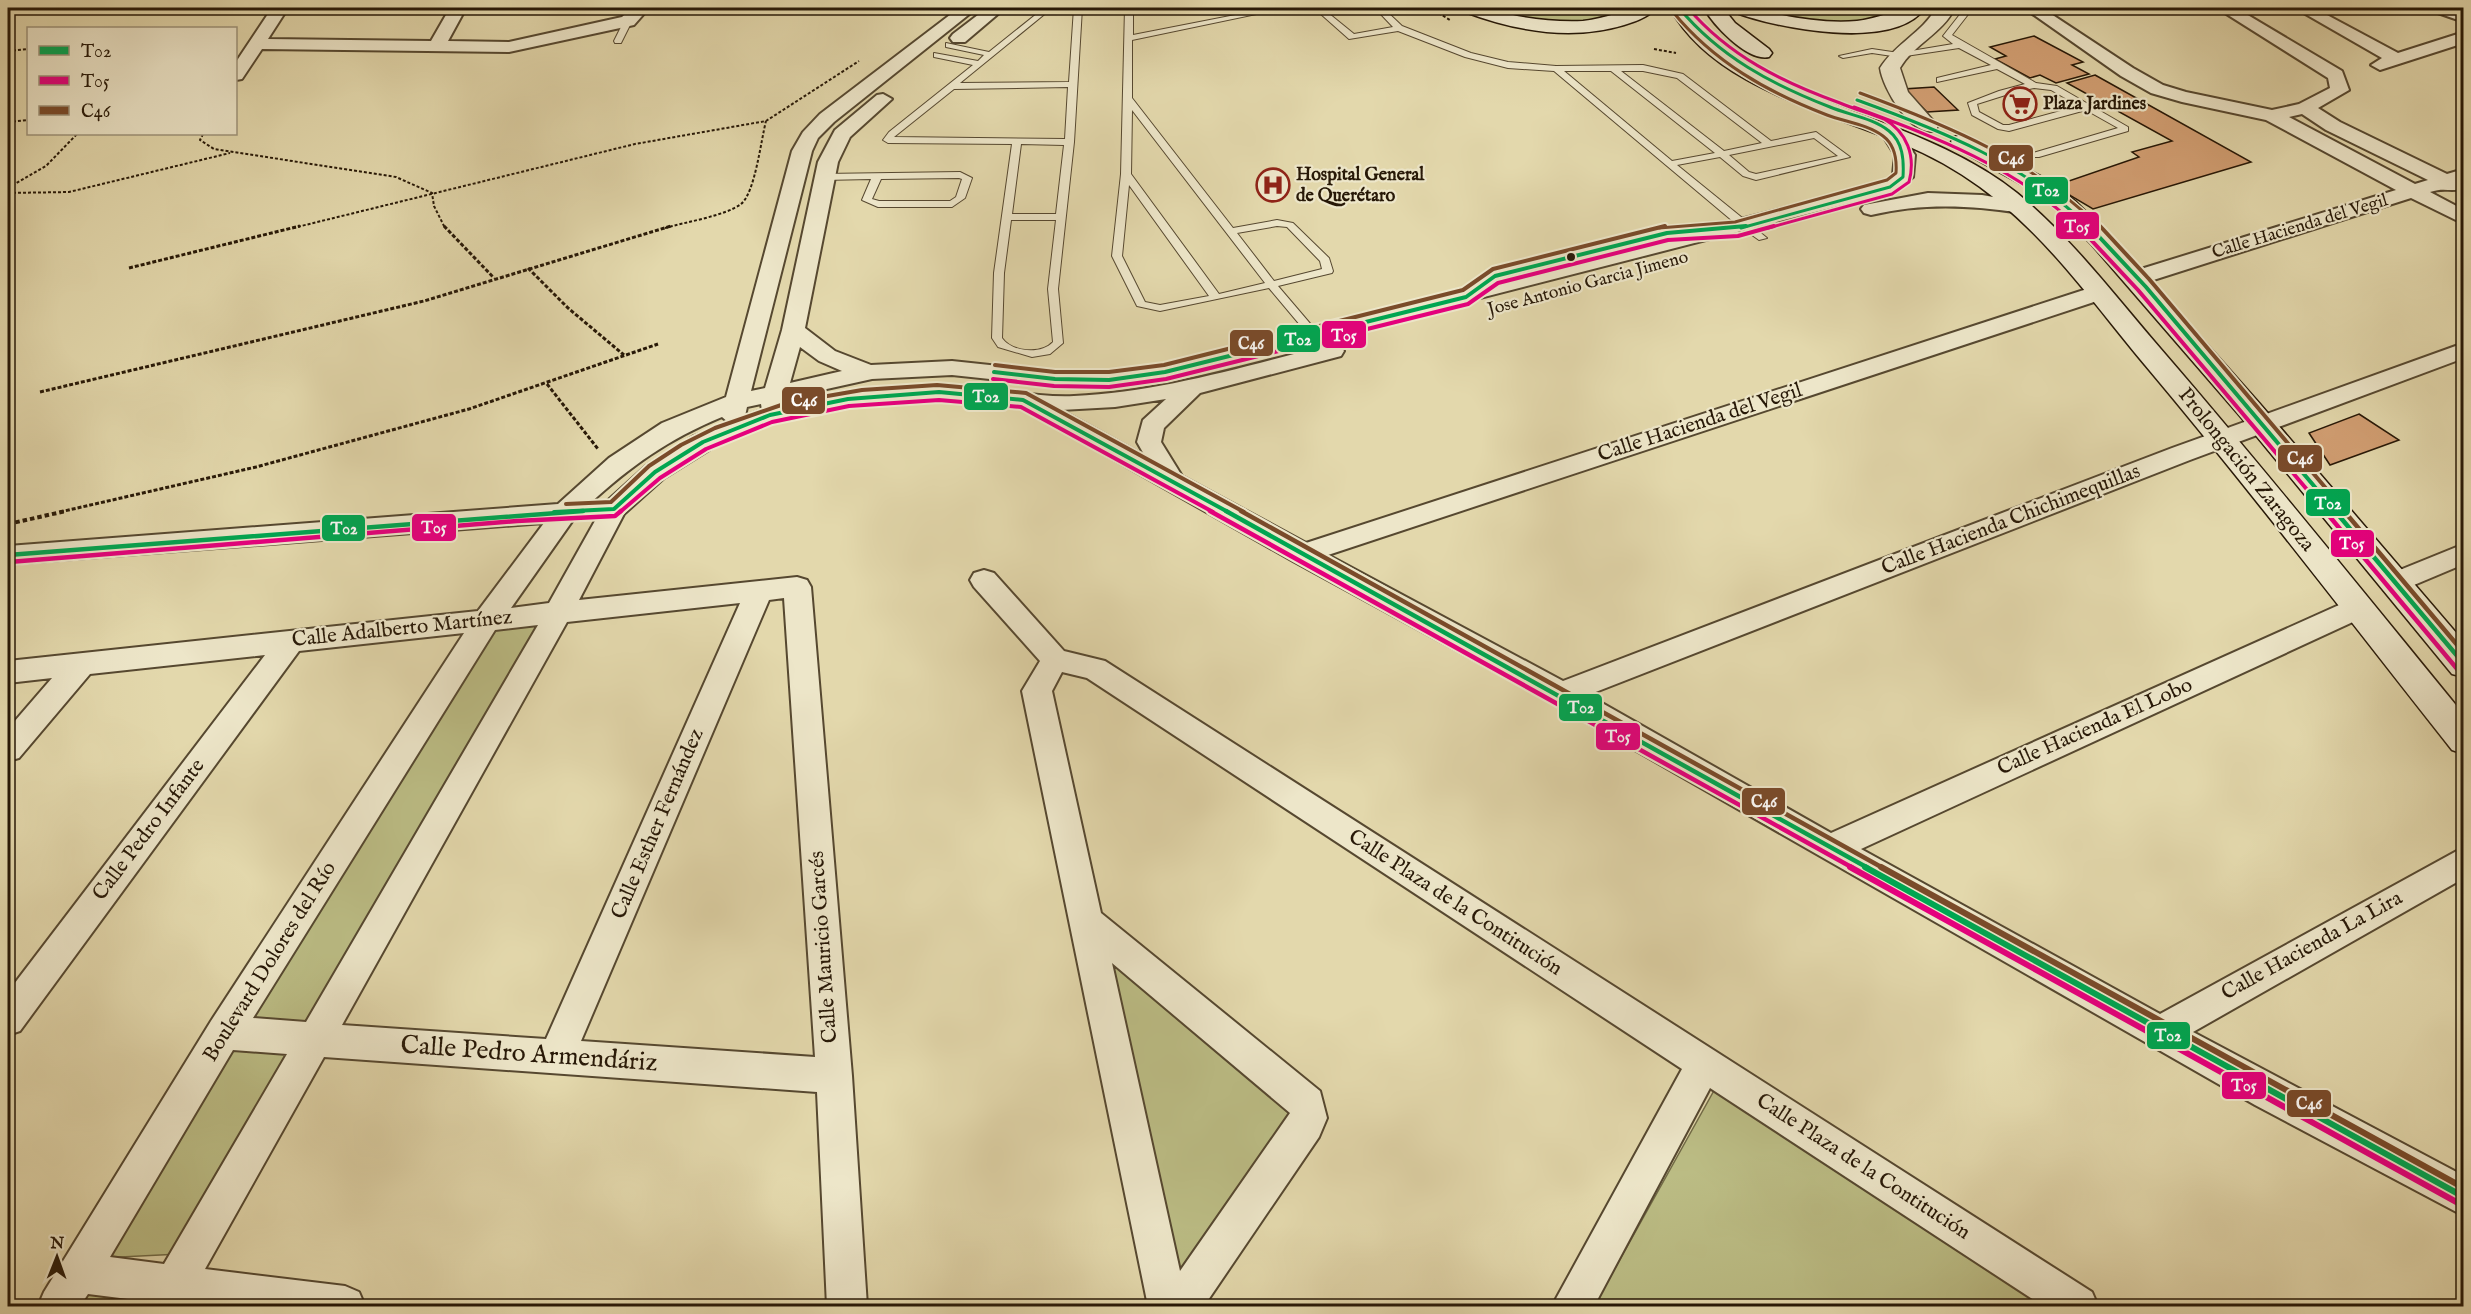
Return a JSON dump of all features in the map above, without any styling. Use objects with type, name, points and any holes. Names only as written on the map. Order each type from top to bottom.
[{"type":"main road","points":[[1472,8],[1523,23],[1562,27],[1616,20],[1646,8]]},
{"type":"main road","name":"Prolongación Zaragoza","points":[[1679,8],[1701,33],[1740,65],[1802,97],[1889,131],[1967,167],[2021,207],[2050,236],[2222,438],[2463,740]]},
{"type":"main road","name":"Prolongación Zaragoza","points":[[1713,8],[1739,37],[1791,70],[1843,95],[1927,126],[1988,155],[2038,184],[2068,207],[2136,278],[2463,665]]},
{"type":"main road","points":[[1741,8],[1781,21],[1838,27],[1887,21],[1900,17],[1915,8]]},
{"type":"main road","points":[[1927,126],[1893,83],[1890,68],[1899,55],[1921,38],[1943,14],[1945,8]]},
{"type":"street","points":[[237,73],[280,8]]},
{"type":"street","points":[[436,48],[458,8]]},
{"type":"street","points":[[256,44],[436,48],[509,47],[628,21],[641,8]]},
{"type":"street","points":[[730,431],[802,151],[810,136],[827,118],[969,8]]},
{"type":"street","points":[[770,415],[793,330],[823,177],[842,134],[996,8]]},
{"type":"street","points":[[2032,8],[2127,72],[2157,89],[2182,98],[2272,116],[2463,218]]},
{"type":"street","points":[[2225,8],[2336,75],[2340,90],[2305,108],[2272,116]]},
{"type":"street","points":[[2303,8],[2396,59]]},
{"type":"street","points":[[2441,8],[2463,17]]},
{"type":"street","points":[[2378,66],[2463,37]]},
{"type":"street","points":[[2305,108],[2333,126],[2458,182]]},
{"type":"street","name":"Jose Antonio Garcia Jimeno","points":[[1856,204],[1890,188],[1903,177],[1905,155],[1889,131]]},
{"type":"street","name":"Calle Hacienda del Vegil","points":[[2136,278],[2412,192],[2458,182]]},
{"type":"street","name":"Jose Antonio Garcia Jimeno","points":[[872,372],[952,368],[1055,379],[1109,380],[1166,372],[1466,297],[1856,204],[1939,197],[2021,207]]},
{"type":"street","name":"Jose Antonio Garcia Jimeno","points":[[614,509],[655,472],[703,442],[770,415],[848,399],[939,392],[1072,404],[1115,400],[1193,387],[1747,231]]},
{"type":"street","name":"Calle Hacienda del Vegil","points":[[1302,554],[2098,293]]},
{"type":"street","points":[[793,330],[815,351],[833,361],[872,372]]},
{"type":"street","name":"Calle Hacienda Chichimequillas","points":[[1561,694],[2222,438],[2262,426],[2463,350]]},
{"type":"street","name":"Boulevard Dolores del Río","points":[[58,1306],[224,1034],[487,620],[566,511],[618,464],[671,429],[736,402],[776,391],[872,372]]},
{"type":"street","points":[[1171,479],[1149,442],[1152,426],[1193,387]]},
{"type":"street","points":[[1023,400],[1561,694],[1736,795],[2268,1093],[2463,1197]]},
{"type":"street","points":[[8,555],[614,509]]},
{"type":"street","points":[[168,1295],[560,611],[614,509]]},
{"type":"street","points":[[2395,583],[2463,553]]},
{"type":"street","points":[[984,580],[1055,660],[1037,691],[1168,1306]]},
{"type":"street","name":"Calle Adalberto Martínez","points":[[8,672],[797,587]]},
{"type":"street","name":"Calle Mauricio Garcés","points":[[797,587],[834,1076],[847,1306]]},
{"type":"street","name":"Calle Esther Fernández","points":[[557,1054],[758,593]]},
{"type":"street","name":"Calle Hacienda El Lobo","points":[[1832,847],[2358,608]]},
{"type":"street","name":"Calle Pedro Infante","points":[[8,1019],[291,641]]},
{"type":"street","name":"Calle Plaza de la Contitución","points":[[1055,660],[1095,669],[2078,1306]]},
{"type":"street","points":[[8,749],[81,665]]},
{"type":"street","name":"Calle Hacienda La Lira","points":[[2161,1032],[2463,861]]},
{"type":"street","points":[[1087,922],[1303,1100],[1309,1110],[1306,1124],[1180,1306]]},
{"type":"street","name":"Calle Pedro Armendáriz","points":[[224,1034],[557,1054],[834,1076]]},
{"type":"street","points":[[1572,1306],[1704,1064]]},
{"type":"street","points":[[78,1273],[168,1295],[345,1306]]},
{"type":"lane","points":[[1048,8],[977,63],[892,134],[888,140],[1068,142]]},
{"type":"lane","points":[[1017,141],[999,273],[997,338],[1002,345],[1035,354],[1047,352],[1058,343],[1053,289],[1068,142],[1078,8]]},
{"type":"lane","points":[[1129,8],[1126,174],[1117,256],[1137,300],[1146,307],[1160,308],[1273,286],[1328,271],[1327,264],[1285,223],[1232,231]]},
{"type":"lane","points":[[1128,38],[1281,8]]},
{"type":"lane","points":[[1318,8],[1352,37],[1399,28]]},
{"type":"lane","points":[[1379,8],[1399,28],[1468,55],[1508,65],[1556,69],[1657,70],[1680,76],[1769,144]]},
{"type":"lane","points":[[1969,8],[1947,36],[2033,85],[2054,88],[2126,129],[2036,155]]},
{"type":"lane","points":[[618,41],[628,21]]},
{"type":"lane","points":[[1843,56],[1872,51],[1899,55],[1960,45]]},
{"type":"lane","points":[[943,50],[989,54]]},
{"type":"lane","points":[[943,50],[977,63]]},
{"type":"lane","points":[[1940,80],[1998,66]]},
{"type":"lane","points":[[1556,69],[1747,231]]},
{"type":"lane","points":[[1614,69],[1722,154],[1746,174],[1756,177],[1845,157],[1816,135],[1769,144],[1722,154],[1670,164]]},
{"type":"lane","points":[[950,86],[1073,84]]},
{"type":"lane","points":[[2033,85],[1972,103],[1973,111],[1997,125],[2008,128],[2087,107]]},
{"type":"lane","points":[[1127,98],[1273,286],[1315,336]]},
{"type":"lane","points":[[1126,174],[1216,298]]},
{"type":"lane","points":[[823,177],[960,175],[967,178],[960,198],[952,204],[878,204],[867,200],[877,177]]},
{"type":"lane","points":[[1006,217],[1059,218]]},
{"type":"path","points":[[8,51],[27,49]]},
{"type":"path","points":[[129,268],[635,144],[766,121],[864,57]]},
{"type":"path","points":[[8,122],[27,120]]},
{"type":"path","points":[[40,392],[424,301],[528,268],[712,216],[741,204],[749,193],[766,121]]},
{"type":"path","points":[[8,191],[38,173],[58,157],[76,135]]},
{"type":"path","points":[[202,135],[200,140],[214,149],[301,160],[396,177],[432,193]]},
{"type":"path","points":[[8,191],[69,192],[232,153]]},
{"type":"path","points":[[432,193],[433,210],[441,225],[495,279]]},
{"type":"path","points":[[528,268],[568,308],[625,356]]},
{"type":"path","points":[[8,524],[256,467],[469,409],[658,344]]},
{"type":"path","points":[[547,384],[596,448],[618,464]]},
{"type":"green space","points":[[1487,8],[1636,8],[1601,20],[1562,23],[1522,19]]},
{"type":"green space","points":[[1747,8],[1907,8],[1891,16],[1851,24],[1784,18]]},
{"type":"green space","points":[[543,621],[311,1023],[243,1022],[494,626]]},
{"type":"green space","points":[[1087,922],[1309,1118],[1180,1306],[1168,1306]]},
{"type":"green space","points":[[229,1048],[297,1049],[180,1254],[101,1258]]},
{"type":"green space","points":[[1721,1078],[2078,1306],[1594,1306]]},
{"type":"green space","points":[[160,1286],[148,1306],[73,1306],[84,1288]]},
{"type":"building","points":[[2034,36],[2083,62],[2072,65],[2089,74],[2056,83],[2040,75],[2030,78],[1995,59],[2006,56],[1990,47]]},
{"type":"building","points":[[2095,75],[2251,162],[2093,209],[2071,196],[2063,189],[2063,183],[2139,157],[2132,152],[2172,141],[2067,83]]},
{"type":"building","points":[[1934,87],[1958,110],[1927,112],[1904,89]]},
{"type":"building","points":[[2359,414],[2399,440],[2330,465],[2309,433]]},
{"type":"transit line","name":"T02","points":[[994,372],[1055,379],[1109,380],[1165,372],[1466,297],[1495,276],[1667,233],[1736,229],[1890,187],[1903,177],[1902,152],[1889,131],[1790,91],[1749,70],[1711,43],[1679,8]]},
{"type":"transit line","name":"T05","points":[[993,379],[1054,386],[1109,387],[1166,379],[1468,304],[1498,283],[1668,240],[1738,236],[1892,194],[1909,182],[1912,160],[1908,145],[1896,127],[1877,116],[1819,96],[1757,66],[1720,41],[1688,8]]},
{"type":"transit line","name":"C46","points":[[995,365],[1055,372],[1109,372],[1164,365],[1463,290],[1493,269],[1666,226],[1735,222],[1887,180],[1896,173],[1894,153],[1883,136],[1870,129],[1805,106],[1762,86],[1723,62],[1688,31],[1673,12]]},
{"type":"transit line","name":"C46","points":[[1860,93],[1953,129],[1997,150],[2040,176],[2087,213],[2149,279],[2464,653]]},
{"type":"transit line","name":"T02","points":[[1857,100],[1904,117],[1995,157],[2037,183],[2084,221],[2146,287],[2464,664]]},
{"type":"transit line","name":"T05","points":[[1854,107],[1945,142],[1989,163],[2031,188],[2077,225],[2138,290],[2458,670]]},
{"type":"transit line","name":"C46","points":[[566,504],[611,502],[649,466],[681,445],[715,428],[787,403],[862,390],[937,385],[1026,393],[1388,591],[2106,993],[2464,1188]]},
{"type":"transit line","name":"T02","points":[[8,555],[517,514],[614,509],[655,472],[703,442],[770,415],[848,399],[939,392],[1023,400],[1384,597],[2103,1000],[2464,1197]]},
{"type":"transit line","name":"T05","points":[[9,562],[517,521],[615,516],[660,478],[706,449],[772,422],[849,406],[939,400],[1021,407],[1381,604],[2099,1006],[2460,1204]]},
{"type":"place","name":"Plaza Jardines","points":[[2020,104]]},
{"type":"place","name":"Hospital General de Querétaro","points":[[1273,185]]}]
